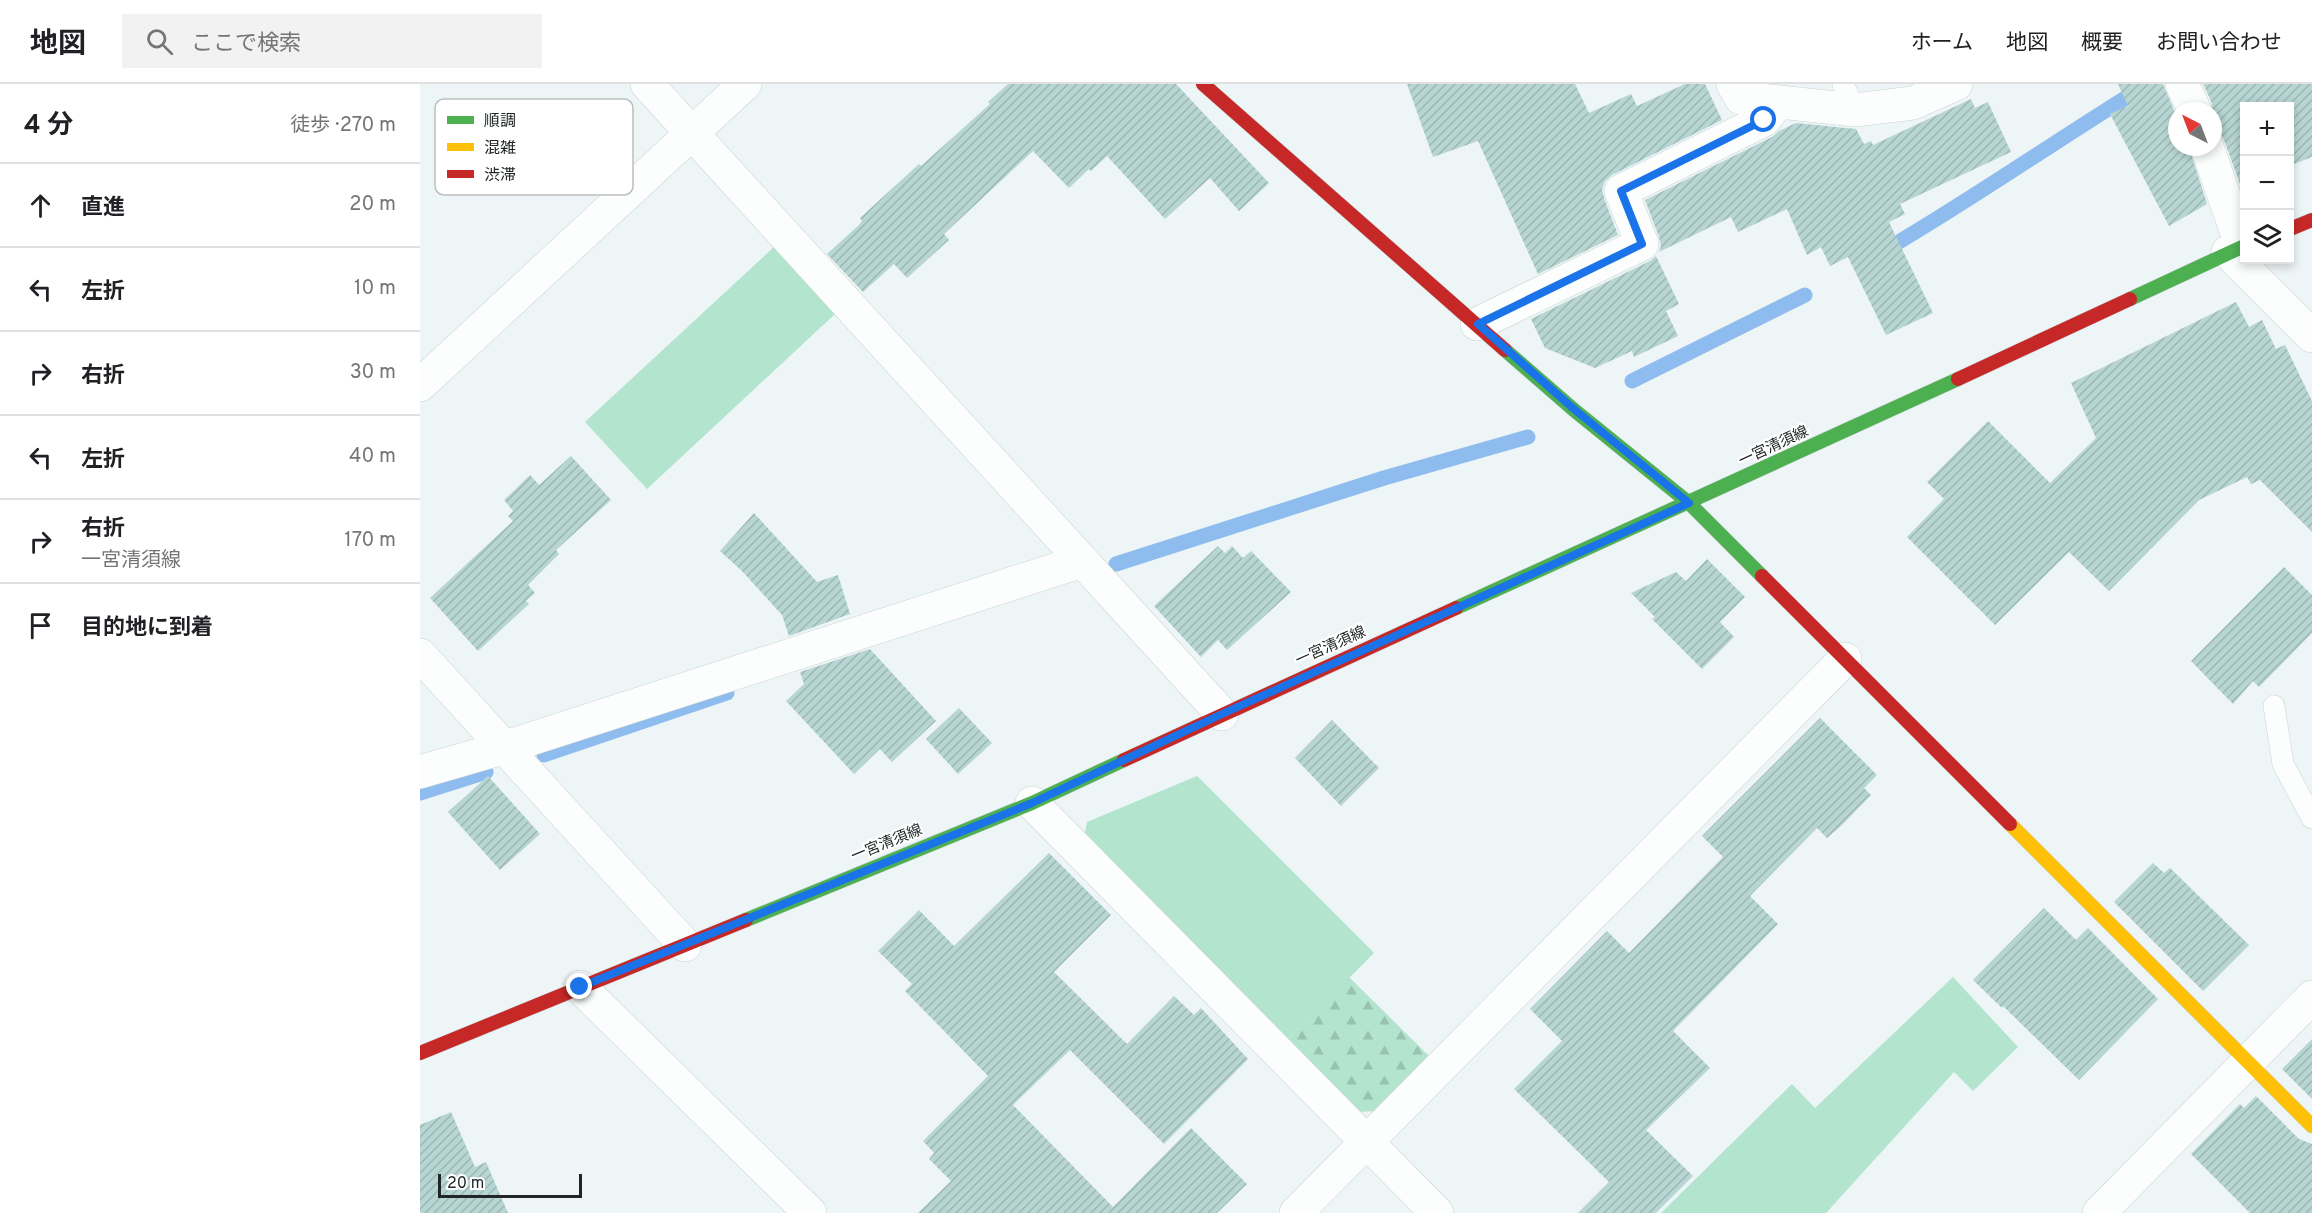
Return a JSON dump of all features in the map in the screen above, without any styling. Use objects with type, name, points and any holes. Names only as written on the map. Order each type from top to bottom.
[{"type":"main road","points":[[1203,84],[1449,302],[1478,324],[1575,410],[1689,503],[2312,1126]]},
{"type":"main road","points":[[2294,226],[2312,220]]},
{"type":"main road","name":"一宮清須線","points":[[420,1053],[1032,803],[1222,714],[1689,503],[2238,248]]},
{"type":"street","points":[[647,84],[1222,714]]},
{"type":"street","points":[[633,188],[745,84]]},
{"type":"street","points":[[1733,84],[1741,98],[1778,102],[1849,97],[1913,103],[1956,84]]},
{"type":"street","points":[[2182,84],[2191,102]]},
{"type":"street","points":[[1478,324],[1642,244],[1621,191],[1764,120],[1778,102]]},
{"type":"street","points":[[2210,156],[2238,248],[2312,336]]},
{"type":"street","points":[[420,385],[625,195]]},
{"type":"street","points":[[420,772],[506,747],[1082,561]]},
{"type":"street","points":[[420,656],[506,747],[685,945]]},
{"type":"street","points":[[1296,1213],[1845,659]]},
{"type":"street","points":[[1032,803],[1437,1213]]},
{"type":"street","points":[[580,987],[810,1213]]},
{"type":"street","points":[[2099,1213],[2312,997]]},
{"type":"lane","points":[[2274,706],[2283,764],[2312,818]]},
{"type":"green space","points":[[775,246],[836,313],[647,489],[585,422]]},
{"type":"green space","points":[[1197,776],[1374,953],[1286,1041],[1084,837],[1087,822]]},
{"type":"green space","points":[[1349,977],[1430,1057],[1377,1111],[1357,1112],[1286,1041]]},
{"type":"green space","points":[[1953,977],[2018,1047],[1973,1091],[1954,1072],[1826,1213],[1661,1213],[1792,1084],[1815,1108]]},
{"type":"building","points":[[1008,84],[1176,84],[1269,183],[1239,211],[1210,178],[1165,219],[1107,156],[1069,188],[1033,151],[944,234],[949,240],[907,278],[894,264],[863,292],[827,254],[859,225],[862,221],[860,218],[990,104],[988,102]]},
{"type":"building","points":[[1407,84],[1575,84],[1589,113],[1631,94],[1637,106],[1685,84],[1705,84],[1722,120],[1612,175],[1605,181],[1602,189],[1618,235],[1538,274],[1478,141],[1433,157]]},
{"type":"building","points":[[2118,84],[2163,84],[2171,102],[2168,102],[2168,156],[2192,156],[2207,204],[2169,226],[2110,114],[2128,106]]},
{"type":"building","points":[[2203,84],[2312,84],[2312,157],[2294,164],[2294,102],[2240,102],[2240,184],[2222,136],[2222,102],[2212,102]]},
{"type":"building","points":[[1971,99],[1975,108],[1988,102],[2011,152],[1900,204],[1905,214],[1889,222],[1933,313],[1886,335],[1848,257],[1830,266],[1821,247],[1807,255],[1787,209],[1738,232],[1731,217],[1659,252],[1661,246],[1659,237],[1645,200],[1772,137],[1779,131],[1796,123],[1856,129],[1864,144],[1871,141],[1873,145]]},
{"type":"building","points":[[1656,256],[1679,304],[1666,311],[1678,336],[1634,357],[1632,351],[1595,368],[1545,348],[1531,319]]},
{"type":"building","points":[[2236,302],[2249,327],[2262,320],[2276,349],[2285,345],[2312,401],[2312,532],[2260,480],[2251,484],[2247,477],[2199,500],[2109,591],[2069,552],[1995,625],[1907,537],[1944,499],[1927,482],[1988,421],[2050,483],[2096,438],[2071,383]]},
{"type":"building","points":[[571,456],[611,500],[556,550],[559,554],[528,585],[535,593],[526,601],[529,604],[478,651],[430,598],[513,521],[508,516],[513,511],[504,500],[530,475],[539,485]]},
{"type":"building","points":[[754,513],[817,582],[838,575],[850,614],[789,636],[782,615],[742,571],[720,551]]},
{"type":"building","points":[[1218,546],[1225,553],[1232,546],[1243,558],[1251,551],[1291,592],[1227,650],[1218,640],[1201,657],[1154,606]]},
{"type":"building","points":[[1707,559],[1745,597],[1720,622],[1734,637],[1702,669],[1652,619],[1655,617],[1631,593],[1676,572],[1686,581]]},
{"type":"building","points":[[2284,567],[2312,595],[2312,633],[2259,687],[2253,681],[2233,704],[2191,661]]},
{"type":"building","points":[[870,649],[936,721],[892,762],[880,749],[854,774],[786,701],[804,684],[800,672]]},
{"type":"building","points":[[959,708],[992,743],[958,774],[926,739]]},
{"type":"building","points":[[1820,718],[1877,775],[1864,788],[1871,795],[1842,825],[1827,838],[1817,828],[1750,896],[1778,924],[1673,1031],[1710,1068],[1646,1130],[1693,1176],[1656,1213],[1578,1213],[1609,1182],[1514,1089],[1562,1041],[1530,1009],[1607,931],[1629,953],[1723,857],[1702,836]]},
{"type":"building","points":[[1332,720],[1379,768],[1341,806],[1295,758]]},
{"type":"building","points":[[488,776],[540,834],[500,870],[448,812]]},
{"type":"building","points":[[1049,853],[1111,915],[1054,972],[1127,1044],[1174,996],[1194,1015],[1201,1008],[1248,1059],[1164,1144],[1070,1050],[1013,1105],[1113,1207],[1191,1128],[1247,1184],[1217,1213],[918,1213],[951,1181],[929,1159],[934,1153],[923,1141],[988,1076],[905,991],[912,984],[878,951],[919,910],[954,946]]},
{"type":"building","points":[[2153,863],[2164,873],[2170,868],[2249,945],[2203,991],[2114,902]]},
{"type":"building","points":[[2044,908],[2076,940],[2088,928],[2158,999],[2079,1080],[1973,980]]},
{"type":"building","points":[[2312,1039],[2312,1099],[2282,1069]]},
{"type":"building","points":[[2256,1096],[2299,1139],[2312,1144],[2312,1213],[2250,1213],[2191,1154],[2240,1104],[2244,1108]]},
{"type":"building","points":[[451,1112],[475,1167],[486,1162],[508,1213],[420,1213],[420,1125]]},
{"type":"waterway","points":[[1882,252],[2148,84]]},
{"type":"waterway","points":[[1632,381],[1805,295]]},
{"type":"waterway","points":[[1116,564],[1384,478],[1528,437]]},
{"type":"waterway","points":[[544,755],[727,693]]},
{"type":"waterway","points":[[420,793],[486,772]]},
{"type":"traffic: fast","points":[[2130,299],[2240,248]]},
{"type":"traffic: fast","points":[[1505,350],[1574,410],[1689,503],[1762,576]]},
{"type":"traffic: fast","points":[[1456,608],[1958,379]]},
{"type":"traffic: fast","points":[[746,920],[1032,803],[1124,760]]},
{"type":"traffic: slow","points":[[2010,824],[2312,1126]]},
{"type":"traffic: jam","points":[[1203,84],[1505,350]]},
{"type":"traffic: jam","points":[[2294,227],[2312,220]]},
{"type":"traffic: jam","points":[[1958,379],[2130,299]]},
{"type":"traffic: jam","points":[[1762,576],[2010,824]]},
{"type":"traffic: jam","points":[[1124,760],[1456,608]]},
{"type":"traffic: jam","points":[[420,1053],[746,920]]},
{"type":"route","points":[[580,987],[1032,803],[1222,714],[1689,503],[1575,410],[1478,324],[1642,244],[1621,191],[1764,120]]}]
